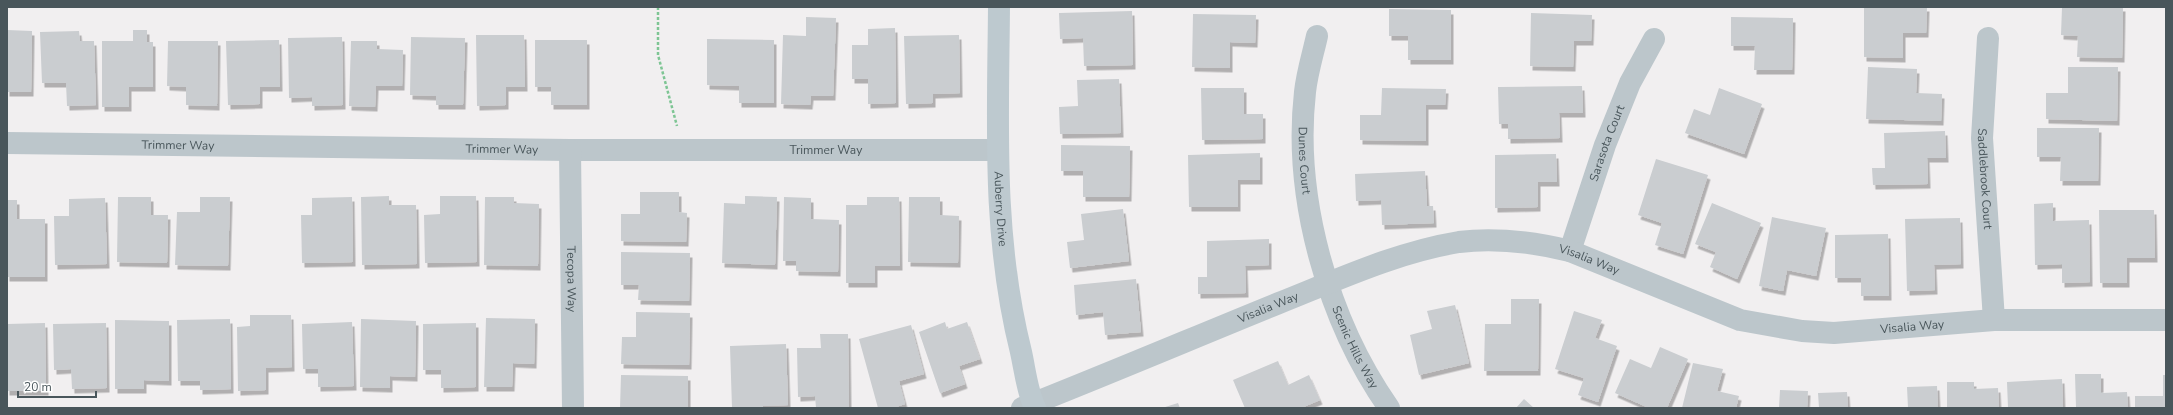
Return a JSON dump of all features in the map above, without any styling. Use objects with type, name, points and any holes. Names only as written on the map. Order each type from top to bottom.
[{"type":"street","name":"Auberry Drive","points":[[999,7],[997,150],[1001,236],[1012,316],[1030,406]]},
{"type":"street","name":"Dunes Court","points":[[1316,36],[1305,91],[1303,151],[1311,220],[1327,284]]},
{"type":"street","name":"Saddlebrook Court","points":[[1988,38],[1982,138],[1994,320]]},
{"type":"street","name":"Sarasota Court","points":[[1570,252],[1605,145],[1630,83],[1654,39]]},
{"type":"street","name":"Trimmer Way","points":[[7,143],[570,150],[997,150]]},
{"type":"street","name":"Tecopa Way","points":[[570,150],[573,408]]},
{"type":"street","name":"Visalia Way","points":[[1030,406],[1327,284],[1407,254],[1461,242],[1487,240],[1542,244],[1570,252],[1710,309],[1740,320],[1770,327],[1834,333],[1994,320],[2166,320]]},
{"type":"street","name":"Scenic Hills Way","points":[[1327,284],[1352,344],[1389,408]]},
{"type":"path","points":[[658,7],[658,55],[678,129]]},
{"type":"building","points":[[1864,7],[1927,7],[1926,33],[1903,33],[1903,58],[1864,57]]},
{"type":"building","points":[[2062,7],[2123,7],[2122,58],[2077,57],[2078,36],[2061,35]]},
{"type":"building","points":[[1389,9],[1451,10],[1451,60],[1408,60],[1408,36],[1389,36]]},
{"type":"building","points":[[1132,11],[1133,65],[1084,66],[1083,38],[1060,39],[1059,13]]},
{"type":"building","points":[[1531,13],[1592,15],[1591,41],[1574,41],[1573,67],[1530,66]]},
{"type":"building","points":[[1193,14],[1256,15],[1255,43],[1230,42],[1230,68],[1192,67]]},
{"type":"building","points":[[806,17],[836,18],[833,96],[811,96],[810,105],[781,104],[783,35],[806,36]]},
{"type":"building","points":[[1731,17],[1793,18],[1792,70],[1754,70],[1755,46],[1731,46]]},
{"type":"building","points":[[895,28],[896,103],[868,104],[868,79],[852,79],[852,45],[868,45],[868,29]]},
{"type":"building","points":[[7,30],[32,31],[31,92],[7,92]]},
{"type":"building","points":[[133,30],[147,30],[147,42],[153,42],[153,87],[129,87],[129,107],[102,107],[102,41],[133,41]]},
{"type":"building","points":[[79,31],[80,41],[94,41],[96,105],[67,106],[66,83],[42,83],[40,32]]},
{"type":"building","points":[[476,35],[524,35],[525,87],[506,87],[506,105],[477,106]]},
{"type":"building","points":[[959,35],[960,93],[933,94],[933,103],[906,104],[904,36]]},
{"type":"building","points":[[342,37],[343,105],[312,106],[312,97],[289,98],[288,38]]},
{"type":"building","points":[[411,37],[465,38],[463,105],[436,105],[436,96],[410,95]]},
{"type":"building","points":[[707,39],[774,40],[774,103],[739,103],[739,86],[707,85]]},
{"type":"building","points":[[279,40],[280,87],[260,87],[260,104],[228,105],[226,41]]},
{"type":"building","points":[[535,40],[587,40],[587,105],[551,105],[551,87],[535,87]]},
{"type":"building","points":[[168,41],[218,41],[217,106],[186,105],[186,87],[167,86]]},
{"type":"building","points":[[351,41],[377,41],[377,49],[403,50],[402,86],[376,86],[375,107],[349,106]]},
{"type":"building","points":[[1868,67],[1917,69],[1916,93],[1942,94],[1941,121],[1866,119]]},
{"type":"building","points":[[2068,67],[2118,67],[2117,121],[2046,119],[2046,93],[2068,93]]},
{"type":"building","points":[[1119,79],[1121,133],[1060,134],[1059,107],[1078,106],[1077,80]]},
{"type":"building","points":[[1582,86],[1583,113],[1559,113],[1560,138],[1508,139],[1508,124],[1499,124],[1498,87]]},
{"type":"building","points":[[1201,88],[1244,88],[1244,114],[1263,114],[1263,139],[1202,140]]},
{"type":"building","points":[[1382,88],[1446,89],[1445,105],[1426,105],[1426,141],[1360,140],[1360,115],[1381,115]]},
{"type":"building","points":[[1719,88],[1762,104],[1744,154],[1685,133],[1694,109],[1710,115]]},
{"type":"building","points":[[2037,128],[2099,128],[2098,181],[2060,181],[2061,157],[2037,157]]},
{"type":"building","points":[[1945,131],[1946,158],[1927,158],[1928,184],[1873,185],[1872,168],[1885,168],[1884,133]]},
{"type":"building","points":[[1061,145],[1130,146],[1129,197],[1083,197],[1083,171],[1061,171]]},
{"type":"building","points":[[1260,153],[1260,180],[1238,180],[1238,207],[1189,207],[1188,155]]},
{"type":"building","points":[[1556,154],[1557,182],[1538,182],[1538,207],[1495,208],[1495,155]]},
{"type":"building","points":[[1656,159],[1708,175],[1683,254],[1655,245],[1662,223],[1638,215]]},
{"type":"building","points":[[1425,171],[1427,206],[1433,206],[1434,223],[1382,225],[1381,200],[1356,201],[1355,174]]},
{"type":"building","points":[[640,192],[679,192],[679,212],[687,213],[686,242],[621,241],[621,214],[640,214]]},
{"type":"building","points":[[389,196],[389,205],[416,205],[417,264],[362,265],[361,197]]},
{"type":"building","points":[[440,196],[476,196],[477,262],[425,263],[424,215],[440,214]]},
{"type":"building","points":[[745,196],[777,197],[775,265],[722,263],[724,203],[745,204]]},
{"type":"building","points":[[118,197],[151,197],[151,215],[168,215],[167,263],[117,262]]},
{"type":"building","points":[[200,197],[230,197],[228,266],[175,265],[177,212],[200,212]]},
{"type":"building","points":[[352,197],[353,262],[302,263],[301,215],[312,215],[312,198]]},
{"type":"building","points":[[485,197],[514,197],[514,203],[539,204],[538,266],[484,265]]},
{"type":"building","points":[[784,197],[811,198],[811,219],[839,220],[838,272],[796,271],[796,261],[783,261]]},
{"type":"building","points":[[867,197],[899,197],[900,266],[875,266],[875,283],[846,283],[846,205],[867,205]]},
{"type":"building","points":[[909,197],[940,197],[940,215],[959,216],[958,263],[908,262]]},
{"type":"building","points":[[105,198],[107,264],[55,265],[54,216],[69,216],[69,199]]},
{"type":"building","points":[[7,200],[17,200],[17,219],[45,219],[45,277],[7,277]]},
{"type":"building","points":[[1712,203],[1761,223],[1737,279],[1710,267],[1716,252],[1695,244]]},
{"type":"building","points":[[2053,203],[2053,221],[2089,220],[2090,282],[2062,283],[2062,264],[2035,265],[2034,204]]},
{"type":"building","points":[[1123,209],[1129,261],[1070,268],[1067,242],[1084,240],[1081,214]]},
{"type":"building","points":[[2099,210],[2154,210],[2155,258],[2127,258],[2127,283],[2100,283]]},
{"type":"building","points":[[1772,217],[1826,228],[1816,276],[1787,270],[1783,291],[1759,286]]},
{"type":"building","points":[[1960,218],[1961,264],[1934,265],[1935,290],[1907,291],[1905,219]]},
{"type":"building","points":[[1888,234],[1889,296],[1861,296],[1861,278],[1835,278],[1835,235]]},
{"type":"building","points":[[1269,239],[1269,265],[1245,266],[1246,293],[1198,294],[1198,277],[1207,277],[1207,241]]},
{"type":"building","points":[[621,252],[690,253],[689,301],[638,300],[639,285],[621,285]]},
{"type":"building","points":[[1136,279],[1141,332],[1105,335],[1103,312],[1076,315],[1074,285]]},
{"type":"building","points":[[1511,299],[1539,299],[1538,371],[1484,371],[1485,324],[1511,324]]},
{"type":"building","points":[[1455,305],[1469,363],[1419,375],[1410,335],[1432,329],[1427,311]]},
{"type":"building","points":[[1574,311],[1602,320],[1595,338],[1617,346],[1598,402],[1578,395],[1584,378],[1555,369]]},
{"type":"building","points":[[636,312],[690,313],[689,365],[621,364],[622,337],[636,337]]},
{"type":"building","points":[[250,315],[291,315],[292,367],[266,368],[266,390],[238,391],[237,327],[250,326]]},
{"type":"building","points":[[486,318],[535,319],[534,364],[513,363],[512,387],[484,387]]},
{"type":"building","points":[[230,319],[231,389],[200,390],[200,381],[178,381],[177,320]]},
{"type":"building","points":[[361,319],[416,321],[415,377],[390,376],[390,388],[360,387]]},
{"type":"building","points":[[115,320],[169,321],[169,381],[144,380],[144,389],[115,389]]},
{"type":"building","points":[[352,322],[354,386],[318,387],[318,369],[303,369],[302,324]]},
{"type":"building","points":[[945,322],[947,329],[967,322],[980,359],[959,366],[965,384],[940,393],[919,332]]},
{"type":"building","points":[[45,323],[46,391],[7,391],[7,324]]},
{"type":"building","points":[[106,323],[107,388],[72,389],[71,369],[54,370],[53,324]]},
{"type":"building","points":[[476,323],[476,387],[441,388],[441,370],[423,370],[423,324]]},
{"type":"building","points":[[911,325],[924,374],[899,381],[905,404],[893,408],[878,408],[859,339]]},
{"type":"building","points":[[820,334],[848,334],[849,408],[816,408],[815,396],[798,397],[797,348],[821,348]]},
{"type":"building","points":[[786,344],[788,405],[763,406],[763,408],[732,408],[730,346]]},
{"type":"building","points":[[1660,347],[1688,359],[1667,408],[1649,408],[1615,393],[1630,359],[1651,368]]},
{"type":"building","points":[[1278,361],[1288,385],[1309,375],[1320,400],[1301,408],[1245,408],[1233,380]]},
{"type":"building","points":[[1693,363],[1723,369],[1717,391],[1739,396],[1736,408],[1682,408]]},
{"type":"building","points":[[2075,374],[2101,374],[2101,393],[2127,392],[2128,408],[2076,408]]},
{"type":"building","points":[[621,375],[688,376],[688,408],[620,408]]},
{"type":"building","points":[[2163,375],[2166,375],[2166,408],[2135,408],[2135,396],[2163,396]]},
{"type":"building","points":[[2062,379],[2063,408],[2008,408],[2007,382]]},
{"type":"building","points":[[1947,382],[1974,382],[1974,389],[1998,388],[1999,408],[1947,408]]},
{"type":"building","points":[[1937,386],[1938,408],[1908,408],[1907,387]]},
{"type":"building","points":[[1780,390],[1808,391],[1807,408],[1779,408]]},
{"type":"building","points":[[1847,392],[1848,408],[1819,408],[1818,393]]},
{"type":"building","points":[[1524,399],[1534,408],[1516,408]]},
{"type":"building","points":[[1178,403],[1180,408],[1162,408]]}]
